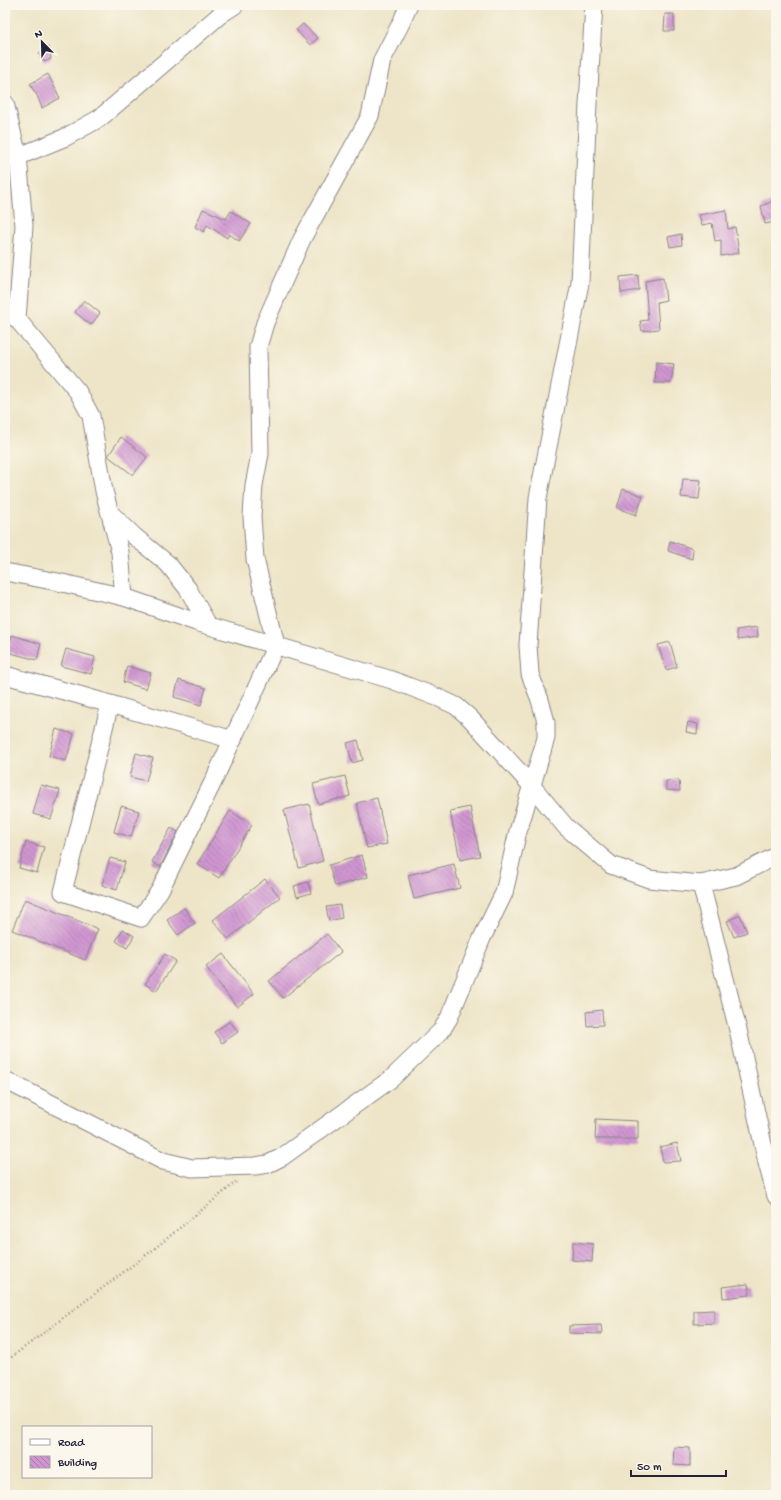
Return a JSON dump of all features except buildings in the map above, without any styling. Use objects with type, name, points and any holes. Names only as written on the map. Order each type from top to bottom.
[{"type":"street","points":[[12,157],[66,137],[100,118],[221,14],[235,5]]},
{"type":"street","points":[[110,704],[63,892],[141,918],[160,890],[276,645],[255,559],[252,517],[254,486],[260,454],[258,347],[266,323],[302,239],[370,116],[382,60],[409,5]]},
{"type":"street","points":[[5,1080],[163,1161],[192,1168],[255,1166],[268,1164],[282,1157],[391,1079],[442,1031],[449,1018],[482,938],[504,893],[517,835],[546,738],[546,722],[540,700],[530,674],[528,645],[538,498],[580,282],[594,5]]},
{"type":"street","points":[[5,103],[12,157],[24,226],[11,314],[78,392],[91,416],[104,491],[120,552],[124,597]]},
{"type":"street","points":[[110,513],[134,536],[168,564],[188,589],[208,625]]},
{"type":"street","points":[[5,572],[124,597],[208,625],[392,680],[456,706],[470,718],[531,784],[566,827],[610,865],[649,879],[701,884],[736,876],[776,856]]},
{"type":"street","points":[[5,675],[232,740]]},
{"type":"street","points":[[701,884],[739,1034],[767,1163],[776,1196]]},
{"type":"path","points":[[5,1362],[154,1249],[237,1181]]}]
